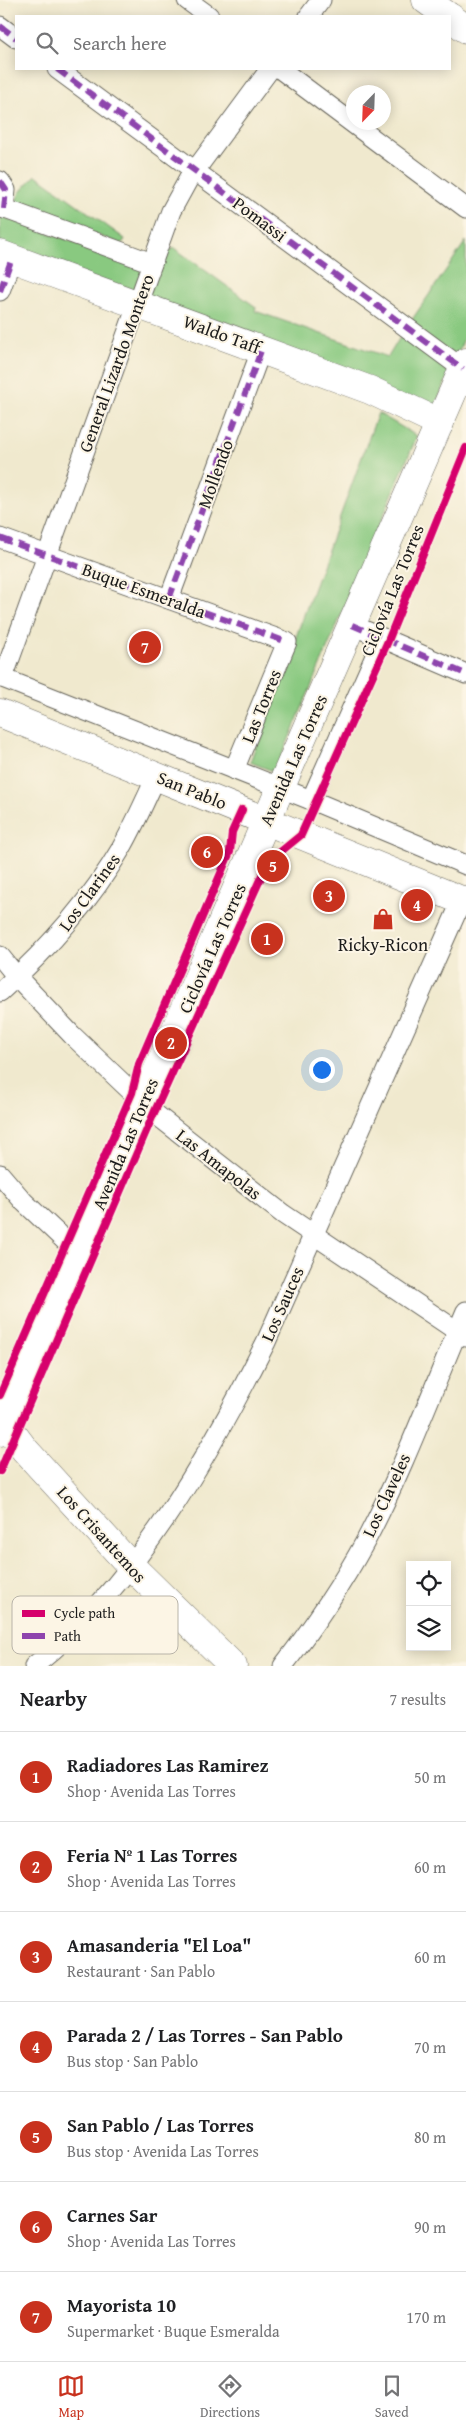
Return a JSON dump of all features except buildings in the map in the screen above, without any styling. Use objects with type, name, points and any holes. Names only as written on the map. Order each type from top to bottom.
[{"type":"main road","points":[[426,0],[446,15]]},
{"type":"main road","points":[[451,19],[466,30]]},
{"type":"main road","name":"Waldo Taff","points":[[6,256],[262,348],[381,394],[440,423]]},
{"type":"main road","name":"Avenida Las Torres","points":[[1,1424],[78,1253],[440,423],[462,378]]},
{"type":"main road","name":"San Pablo","points":[[0,713],[464,901]]},
{"type":"main road","name":"Los Crisantemos","points":[[1,1424],[130,1565],[162,1596]]},
{"type":"main road","name":"Los Crisantemos","points":[[178,1612],[233,1666]]},
{"type":"street","points":[[188,0],[208,15]]},
{"type":"street","points":[[310,15],[320,0]]},
{"type":"street","points":[[0,26],[15,37]]},
{"type":"street","name":"Pomassi","points":[[59,70],[195,170],[462,378]]},
{"type":"street","name":"General Lizardo Montero","points":[[1,677],[176,200],[195,170],[269,70]]},
{"type":"street","points":[[281,70],[466,208]]},
{"type":"street","points":[[0,181],[6,190],[2,208],[152,263]]},
{"type":"street","points":[[0,290],[6,256]]},
{"type":"street","name":"Mollendo","points":[[169,599],[262,348]]},
{"type":"street","name":"Buque Esmeralda","points":[[0,538],[287,642]]},
{"type":"street","points":[[352,625],[466,674]]},
{"type":"street","name":"Avenida Las Torres","points":[[311,800],[383,638]]},
{"type":"street","name":"Las Torres","points":[[234,770],[287,642]]},
{"type":"street","name":"San Pablo","points":[[1,677],[311,800],[466,865]]},
{"type":"street","name":"Los Clarines","points":[[0,992],[66,926],[111,866],[131,831],[157,775]]},
{"type":"street","name":"Los Sauces","points":[[104,1596],[130,1565],[174,1504],[246,1381],[464,901]]},
{"type":"street","name":"Las Amapolas","points":[[0,956],[17,977],[143,1103],[283,1214],[461,1335]]},
{"type":"street","points":[[0,1174],[24,1202],[78,1253]]},
{"type":"street","name":"Los Claveles","points":[[283,1666],[323,1612],[365,1542],[461,1335],[466,1311]]},
{"type":"street","name":"Los Sauces","points":[[34,1666],[47,1654]]},
{"type":"green space","points":[[36,175],[125,239],[122,244],[14,205],[20,192]]},
{"type":"green space","points":[[0,216],[139,265],[174,248],[256,307],[255,311],[388,357],[466,241],[466,334],[434,409],[0,247]]},
{"type":"green space","points":[[378,413],[417,436],[275,772],[250,762]]},
{"type":"marked path","points":[[0,26],[15,37]]},
{"type":"marked path","points":[[58,70],[463,369]]},
{"type":"marked path","points":[[0,181],[6,190],[4,209]]},
{"type":"marked path","points":[[0,291],[12,258]]},
{"type":"marked path","points":[[169,599],[262,348]]},
{"type":"marked path","points":[[0,538],[287,642]]},
{"type":"marked path","points":[[352,625],[466,674]]},
{"type":"cycle path","name":"Ciclovía Las Torres","points":[[0,1471],[154,1113],[268,862],[301,835],[388,641],[466,448]]},
{"type":"cycle path","points":[[0,1395],[132,1093],[139,1064],[230,852],[232,832],[242,810]]},
{"type":"place","name":"Mayorista 10","points":[[145,647]]},
{"type":"place","name":"Carnes Sar","points":[[207,852]]},
{"type":"place","name":"San Pablo / Las Torres","points":[[273,866]]},
{"type":"place","name":"Amasanderia \"El Loa\"","points":[[329,896]]},
{"type":"place","name":"Parada 2 / Las Torres - San Pablo","points":[[417,905]]},
{"type":"place","name":"Ricky-Ricon","points":[[383,919]]},
{"type":"place","name":"Radiadores Las Ramirez","points":[[267,939]]},
{"type":"place","name":"Feria Nº 1 Las Torres","points":[[171,1043]]}]
